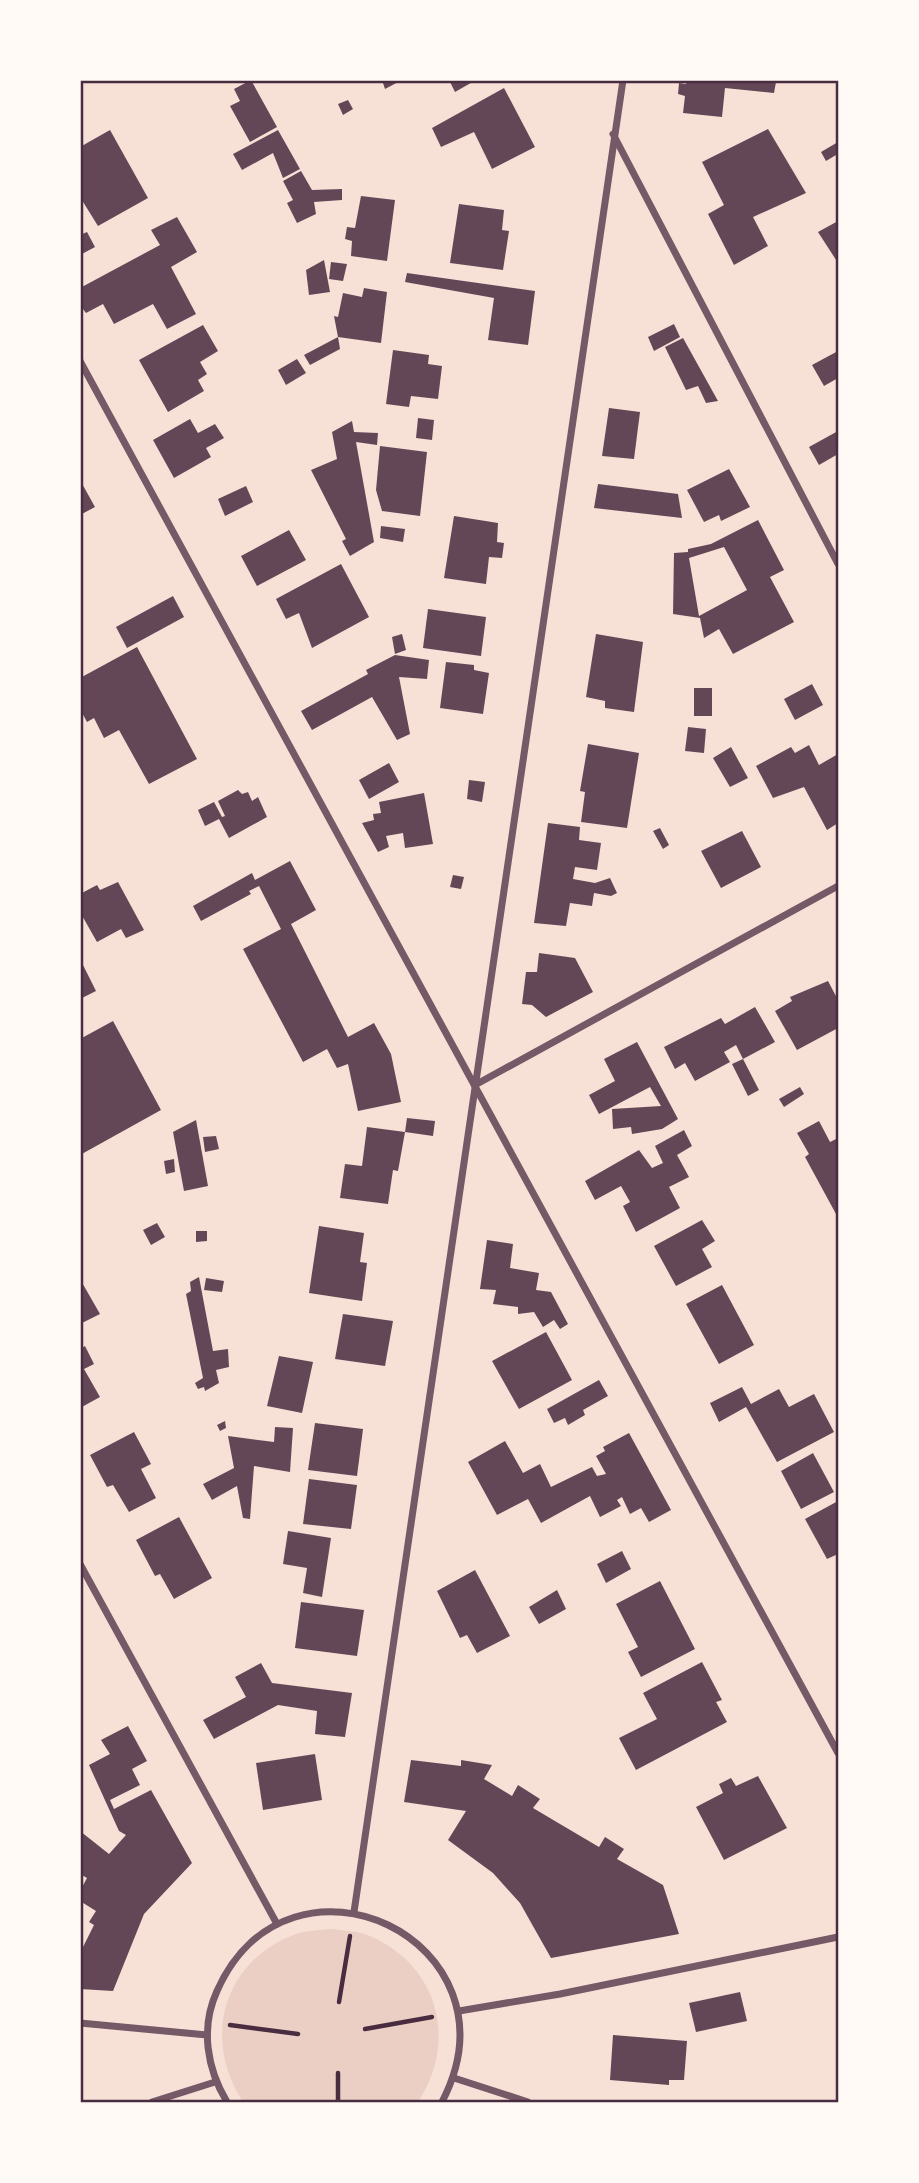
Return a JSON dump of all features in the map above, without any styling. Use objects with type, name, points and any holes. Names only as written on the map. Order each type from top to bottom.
[{"type":"street","points":[[354,1912],[623,80]]},
{"type":"street","points":[[613,134],[838,564]]},
{"type":"street","points":[[80,361],[838,1753]]},
{"type":"street","points":[[475,1085],[838,886]]},
{"type":"street","points":[[80,1564],[277,1924]]},
{"type":"street","points":[[227,2102],[215,2082],[207,2035],[212,2001],[226,1970],[248,1943],[277,1924],[314,1912],[354,1912],[390,1923],[422,1945],[445,1975],[459,2011],[461,2045],[454,2078],[442,2102]]},
{"type":"street","points":[[459,2011],[560,1994],[838,1937]]},
{"type":"street","points":[[80,2023],[207,2035]]},
{"type":"street","points":[[454,2078],[528,2102]]},
{"type":"street","points":[[152,2102],[215,2082]]},
{"type":"path","points":[[339,2002],[352,1929]]},
{"type":"path","points":[[365,2029],[444,2015],[459,2022]]},
{"type":"path","points":[[226,2024],[298,2034]]},
{"type":"path","points":[[338,2073],[338,2102]]},
{"type":"shaded area","points":[[333,1929],[366,1934],[394,1949],[412,1966],[426,1986],[435,2007],[439,2031],[437,2055],[430,2079],[418,2102],[243,2102],[230,2078],[222,2029],[226,2005],[236,1983],[251,1963],[271,1946],[296,1934]]},
{"type":"building","points":[[251,80],[277,127],[250,142],[230,106],[240,101],[234,89]]},
{"type":"building","points":[[382,80],[402,80],[385,89]]},
{"type":"building","points":[[449,80],[476,80],[455,92]]},
{"type":"building","points":[[687,80],[776,82],[774,93],[725,88],[722,117],[683,113],[685,96],[678,94],[679,83],[686,84]]},
{"type":"building","points":[[504,88],[535,147],[492,169],[474,132],[441,147],[432,128]]},
{"type":"building","points":[[348,100],[353,109],[343,115],[338,104]]},
{"type":"building","points":[[768,129],[806,193],[753,217],[768,246],[734,265],[708,214],[724,205],[702,162]]},
{"type":"building","points":[[110,130],[148,198],[98,226],[80,197],[80,147]]},
{"type":"building","points":[[278,130],[300,169],[283,178],[273,153],[242,170],[233,154]]},
{"type":"building","points":[[838,142],[838,160],[836,155],[826,161],[821,152]]},
{"type":"building","points":[[301,171],[312,190],[342,189],[342,200],[314,202],[316,214],[297,223],[287,203],[293,200],[283,181]]},
{"type":"building","points":[[361,196],[395,200],[387,261],[351,256],[352,241],[345,239],[347,227],[355,228]]},
{"type":"building","points":[[459,204],[504,210],[502,230],[509,231],[503,270],[450,263]]},
{"type":"building","points":[[177,217],[197,252],[171,267],[196,314],[167,329],[153,304],[114,324],[103,304],[86,313],[80,305],[80,288],[160,245],[151,230]]},
{"type":"building","points":[[838,221],[838,263],[818,232]]},
{"type":"building","points":[[87,232],[95,247],[80,255],[80,235]]},
{"type":"building","points":[[324,260],[330,292],[309,295],[306,270]]},
{"type":"building","points":[[331,262],[347,264],[343,281],[329,279]]},
{"type":"building","points":[[407,273],[535,291],[528,345],[488,340],[494,298],[405,282]]},
{"type":"building","points":[[364,288],[387,292],[381,343],[338,337],[334,316],[338,317],[343,293],[362,297]]},
{"type":"building","points":[[674,324],[680,337],[654,351],[648,337]]},
{"type":"building","points":[[203,325],[218,351],[200,362],[207,374],[198,380],[204,391],[168,412],[139,360]]},
{"type":"building","points":[[338,337],[340,349],[310,365],[304,355]]},
{"type":"building","points":[[683,338],[718,401],[706,403],[698,386],[686,390],[665,347]]},
{"type":"building","points":[[393,350],[429,355],[428,364],[442,366],[438,399],[411,396],[409,407],[386,404]]},
{"type":"building","points":[[838,351],[838,378],[824,386],[812,365]]},
{"type":"building","points":[[297,359],[306,373],[286,385],[278,370]]},
{"type":"building","points":[[609,408],[640,412],[634,459],[602,456]]},
{"type":"building","points":[[418,418],[434,420],[432,440],[416,438]]},
{"type":"building","points":[[190,419],[198,433],[215,424],[224,438],[206,448],[211,457],[174,478],[153,440]]},
{"type":"building","points":[[352,421],[354,432],[378,433],[377,445],[356,442],[374,542],[350,556],[342,541],[346,539],[311,470],[337,459],[332,432]]},
{"type":"building","points":[[838,431],[838,454],[819,465],[809,447]]},
{"type":"building","points":[[380,446],[427,452],[420,516],[382,511],[376,490]]},
{"type":"building","points":[[729,469],[750,507],[721,521],[719,515],[704,522],[687,490]]},
{"type":"building","points":[[80,480],[95,507],[80,515]]},
{"type":"building","points":[[598,484],[678,494],[682,518],[594,508]]},
{"type":"building","points":[[246,486],[253,502],[225,516],[218,499]]},
{"type":"building","points":[[454,516],[498,523],[497,542],[504,543],[502,558],[489,557],[486,584],[444,578]]},
{"type":"building","points":[[758,520],[784,570],[770,577],[794,622],[733,654],[719,629],[704,638],[700,618],[673,614],[674,553],[688,552],[688,549],[711,544]],"holes":[[[724,547],[747,590],[699,616],[689,558]]]},
{"type":"building","points":[[381,526],[405,529],[403,542],[380,538]]},
{"type":"building","points":[[289,530],[306,560],[257,586],[241,556]]},
{"type":"building","points":[[341,564],[369,617],[312,648],[299,613],[286,619],[276,599]]},
{"type":"building","points":[[173,596],[184,617],[127,648],[116,627]]},
{"type":"building","points":[[428,609],[486,617],[481,656],[423,648]]},
{"type":"building","points":[[402,634],[406,650],[395,654],[392,637]]},
{"type":"building","points":[[596,634],[643,642],[634,712],[605,708],[605,701],[586,697]]},
{"type":"building","points":[[137,647],[197,759],[149,784],[119,730],[104,738],[94,718],[87,722],[80,709],[80,678]]},
{"type":"building","points":[[395,655],[429,660],[427,679],[399,677],[410,734],[397,740],[372,697],[312,730],[301,711],[368,674],[366,670]]},
{"type":"building","points":[[446,662],[474,665],[474,670],[489,673],[483,714],[440,708]]},
{"type":"building","points":[[812,684],[823,705],[795,720],[784,699]]},
{"type":"building","points":[[694,688],[712,688],[712,716],[694,716]]},
{"type":"building","points":[[688,727],[706,729],[704,753],[685,751]]},
{"type":"building","points":[[588,744],[639,753],[627,828],[581,822],[585,792],[580,791]]},
{"type":"building","points":[[809,745],[819,765],[838,754],[838,823],[827,830],[804,787],[773,798],[756,766],[791,747],[795,753]]},
{"type":"building","points":[[731,747],[748,778],[730,787],[713,758]]},
{"type":"building","points":[[389,763],[399,782],[369,799],[359,780]]},
{"type":"building","points":[[469,780],[485,782],[482,802],[467,799]]},
{"type":"building","points":[[238,790],[242,794],[248,792],[252,801],[258,797],[267,817],[229,838],[219,819],[205,826],[198,810],[214,802],[222,817],[225,816],[218,801]]},
{"type":"building","points":[[424,793],[433,844],[405,848],[403,833],[386,836],[389,847],[378,852],[362,823],[374,820],[373,814],[381,813],[379,802]]},
{"type":"building","points":[[548,823],[580,827],[579,840],[601,843],[597,870],[575,867],[573,879],[595,883],[610,878],[617,893],[611,896],[594,893],[592,906],[570,903],[566,926],[534,923]]},
{"type":"building","points":[[660,828],[669,845],[663,849],[653,831]]},
{"type":"building","points":[[742,831],[761,867],[721,888],[701,851]]},
{"type":"building","points":[[290,861],[316,910],[291,924],[348,1037],[374,1023],[391,1054],[401,1102],[358,1111],[348,1064],[337,1068],[327,1049],[303,1062],[243,949],[281,929],[259,886],[249,891],[251,894],[201,921],[193,906],[252,873],[255,880]]},
{"type":"building","points":[[453,875],[464,877],[461,889],[450,887]]},
{"type":"building","points":[[118,882],[144,930],[126,938],[121,929],[97,942],[80,912],[80,894],[97,885],[100,890]]},
{"type":"building","points":[[539,953],[575,958],[593,992],[546,1017],[532,1005],[522,1004],[526,972],[537,972]]},
{"type":"building","points":[[83,965],[96,991],[80,999],[80,967]]},
{"type":"building","points":[[828,981],[838,1000],[838,1028],[797,1050],[775,1011],[792,1001],[790,997]]},
{"type":"building","points":[[755,1007],[775,1042],[743,1059],[736,1045],[724,1052],[730,1062],[695,1081],[685,1063],[675,1069],[664,1047],[721,1018],[725,1024]]},
{"type":"building","points":[[113,1021],[161,1110],[80,1155],[80,1039]]},
{"type":"building","points":[[637,1042],[678,1119],[662,1129],[632,1134],[631,1127],[613,1129],[612,1109],[661,1106],[650,1087],[599,1114],[589,1095],[615,1081],[604,1059]]},
{"type":"building","points":[[743,1059],[759,1090],[748,1096],[732,1064]]},
{"type":"building","points":[[800,1087],[804,1094],[784,1107],[779,1099]]},
{"type":"building","points":[[407,1118],[435,1121],[433,1136],[405,1132]]},
{"type":"building","points":[[196,1120],[208,1186],[184,1191],[173,1132]]},
{"type":"building","points":[[819,1121],[830,1142],[838,1138],[836,1214],[805,1157],[809,1154],[797,1133]]},
{"type":"building","points":[[367,1127],[405,1132],[398,1171],[393,1170],[388,1204],[340,1198],[345,1164],[362,1166]]},
{"type":"building","points":[[684,1130],[692,1146],[677,1155],[689,1177],[669,1187],[680,1208],[636,1232],[623,1206],[630,1202],[621,1186],[595,1200],[585,1181],[639,1150],[652,1168],[663,1163],[655,1146]]},
{"type":"building","points":[[216,1136],[219,1149],[205,1152],[203,1137]]},
{"type":"building","points":[[174,1159],[175,1172],[166,1174],[164,1161]]},
{"type":"building","points":[[702,1220],[715,1241],[702,1249],[712,1267],[676,1286],[654,1246]]},
{"type":"building","points":[[157,1223],[165,1237],[151,1245],[143,1230]]},
{"type":"building","points":[[319,1226],[364,1233],[360,1262],[367,1263],[362,1301],[309,1293]]},
{"type":"building","points":[[196,1231],[207,1231],[207,1241],[196,1242]]},
{"type":"building","points":[[487,1240],[513,1244],[510,1268],[539,1273],[536,1290],[551,1292],[568,1324],[560,1329],[554,1320],[543,1327],[534,1312],[518,1314],[518,1307],[493,1304],[496,1290],[480,1289]]},
{"type":"building","points":[[199,1277],[213,1351],[228,1349],[229,1367],[216,1370],[219,1383],[205,1391],[204,1387],[198,1389],[195,1383],[203,1378],[186,1294],[191,1291],[190,1282]]},
{"type":"building","points":[[206,1278],[224,1281],[222,1292],[204,1290]]},
{"type":"building","points":[[80,1279],[100,1314],[80,1324]]},
{"type":"building","points":[[722,1285],[754,1345],[719,1364],[686,1304]]},
{"type":"building","points":[[343,1314],[393,1321],[385,1366],[335,1359]]},
{"type":"building","points":[[546,1332],[572,1380],[519,1409],[492,1361]]},
{"type":"building","points":[[85,1346],[94,1364],[84,1369],[100,1397],[80,1408],[80,1349]]},
{"type":"building","points":[[279,1356],[313,1362],[302,1413],[267,1406]]},
{"type":"building","points":[[599,1380],[608,1396],[583,1410],[585,1415],[568,1425],[565,1418],[554,1423],[547,1409]]},
{"type":"building","points":[[742,1387],[751,1404],[779,1389],[789,1407],[814,1394],[834,1432],[777,1462],[746,1407],[719,1422],[710,1403]]},
{"type":"building","points":[[225,1421],[226,1428],[220,1431],[217,1425]]},
{"type":"building","points":[[315,1423],[363,1429],[357,1476],[308,1470]]},
{"type":"building","points":[[275,1427],[293,1428],[290,1472],[254,1466],[250,1519],[243,1518],[237,1486],[212,1500],[203,1484],[234,1468],[228,1436],[274,1442]]},
{"type":"building","points":[[134,1432],[151,1464],[141,1469],[156,1498],[129,1512],[113,1485],[107,1487],[90,1455]]},
{"type":"building","points":[[629,1433],[671,1510],[649,1522],[641,1508],[630,1514],[622,1497],[617,1500],[621,1506],[600,1517],[590,1496],[541,1523],[528,1499],[497,1515],[468,1462],[505,1441],[523,1473],[540,1464],[551,1487],[592,1467],[597,1476],[606,1474],[596,1456],[605,1451],[603,1447]]},
{"type":"building","points":[[813,1453],[834,1492],[801,1509],[781,1471]]},
{"type":"building","points":[[309,1479],[357,1485],[351,1529],[303,1524]]},
{"type":"building","points":[[838,1501],[838,1554],[827,1559],[805,1519]]},
{"type":"building","points":[[179,1517],[212,1578],[174,1599],[160,1574],[155,1576],[136,1540]]},
{"type":"building","points":[[288,1531],[331,1538],[322,1597],[303,1593],[307,1568],[283,1564]]},
{"type":"building","points":[[622,1551],[631,1569],[606,1583],[597,1564]]},
{"type":"building","points":[[475,1570],[510,1636],[477,1653],[467,1635],[460,1638],[437,1591]]},
{"type":"building","points":[[660,1581],[695,1649],[641,1677],[628,1652],[638,1647],[616,1604]]},
{"type":"building","points":[[557,1590],[566,1609],[539,1624],[529,1607]]},
{"type":"building","points":[[301,1602],[364,1610],[357,1656],[295,1648]]},
{"type":"building","points":[[702,1662],[722,1700],[716,1702],[727,1722],[636,1770],[619,1738],[657,1719],[643,1693]]},
{"type":"building","points":[[261,1663],[272,1683],[352,1693],[345,1737],[315,1734],[317,1711],[278,1705],[214,1739],[203,1720],[246,1697],[235,1677]]},
{"type":"building","points":[[128,1726],[147,1761],[132,1769],[140,1785],[110,1800],[114,1809],[151,1790],[192,1863],[144,1914],[113,1991],[80,1989],[80,1953],[94,1925],[89,1922],[96,1911],[80,1901],[80,1891],[87,1878],[80,1874],[80,1831],[109,1854],[126,1835],[119,1831],[89,1765],[110,1754],[101,1740]]},
{"type":"building","points":[[315,1754],[322,1800],[263,1810],[256,1763]]},
{"type":"building","points":[[411,1760],[461,1766],[461,1760],[492,1765],[484,1779],[512,1796],[518,1785],[540,1799],[533,1808],[599,1847],[605,1837],[624,1849],[617,1859],[663,1885],[679,1934],[551,1958],[520,1903],[493,1873],[448,1840],[466,1811],[404,1802]]},
{"type":"building","points":[[758,1776],[787,1828],[724,1860],[696,1807],[723,1793],[719,1784],[731,1778],[736,1786]]},
{"type":"building","points":[[740,1992],[747,2021],[696,2032],[689,2003]]},
{"type":"building","points":[[613,2035],[687,2041],[684,2080],[669,2080],[669,2085],[610,2080]]}]
